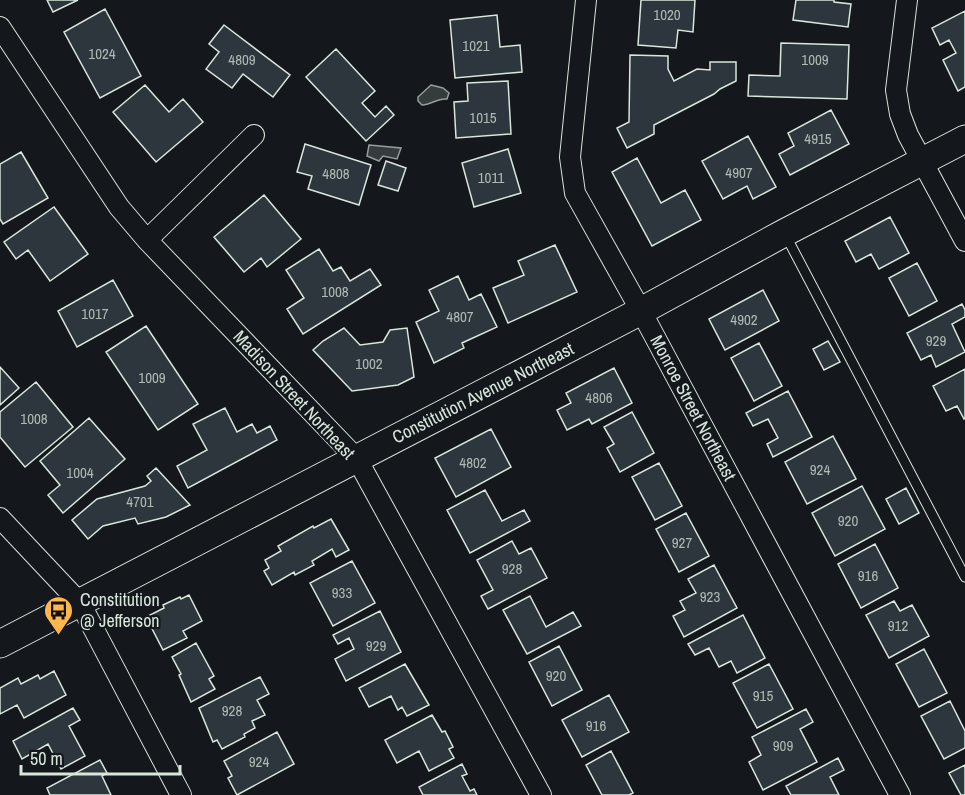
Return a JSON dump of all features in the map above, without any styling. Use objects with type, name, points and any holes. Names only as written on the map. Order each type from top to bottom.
[{"type":"street","name":"Monroe Street Northeast","points":[[586,0],[570,157],[575,194],[641,311],[900,795]]},
{"type":"street","points":[[907,0],[896,90],[900,114],[922,161],[965,241]]},
{"type":"street","name":"Madison Street Northeast","points":[[0,27],[119,207],[147,240],[357,459],[541,795]]},
{"type":"street","points":[[147,240],[254,135]]},
{"type":"street","name":"Constitution Avenue Northeast","points":[[0,644],[641,311],[784,233],[965,139]]},
{"type":"street","points":[[0,518],[80,603],[181,795]]},
{"type":"lane","points":[[784,233],[965,577]]},
{"type":"shaded area","points":[[431,85],[443,88],[449,93],[447,99],[422,105],[418,97]]},
{"type":"shaded area","points":[[369,145],[401,148],[397,159],[383,156],[379,161],[367,156]]},
{"type":"building","points":[[47,0],[78,0],[53,12]]},
{"type":"building","points":[[641,0],[695,0],[693,32],[678,30],[676,48],[638,45]]},
{"type":"building","points":[[796,0],[834,0],[834,2],[851,4],[848,27],[793,20]]},
{"type":"building","points":[[105,9],[141,76],[100,98],[64,32]]},
{"type":"building","points":[[965,11],[965,87],[958,91],[943,60],[956,53],[949,40],[940,45],[932,28]]},
{"type":"building","points":[[497,15],[500,47],[520,45],[522,72],[455,78],[450,20]]},
{"type":"building","points":[[224,25],[290,75],[273,97],[243,74],[232,88],[206,69],[219,52],[209,44]]},
{"type":"building","points":[[781,43],[849,45],[847,99],[748,96],[749,75],[780,76]]},
{"type":"building","points":[[336,49],[375,91],[362,103],[375,117],[386,106],[394,115],[366,141],[306,77]]},
{"type":"building","points":[[630,55],[668,56],[668,69],[674,81],[697,69],[710,70],[710,62],[736,62],[736,81],[654,125],[654,134],[627,148],[617,128],[629,122]]},
{"type":"building","points":[[508,81],[511,134],[456,138],[454,102],[468,101],[467,83]]},
{"type":"building","points":[[145,85],[169,112],[183,99],[203,122],[156,162],[113,112]]},
{"type":"building","points":[[831,110],[849,144],[790,175],[779,154],[794,146],[788,133]]},
{"type":"building","points":[[748,136],[776,187],[753,199],[747,186],[723,199],[702,161]]},
{"type":"building","points":[[305,144],[371,165],[359,205],[308,189],[312,176],[297,172]]},
{"type":"building","points":[[508,149],[521,193],[474,207],[462,163]]},
{"type":"building","points":[[21,152],[48,198],[3,224],[0,219],[0,164]]},
{"type":"building","points":[[637,158],[661,203],[685,190],[701,220],[652,246],[612,172]]},
{"type":"building","points":[[386,161],[406,168],[398,191],[378,185]]},
{"type":"building","points":[[264,195],[301,239],[267,267],[261,258],[244,272],[214,237]]},
{"type":"building","points":[[54,207],[88,254],[50,281],[28,250],[16,259],[4,242]]},
{"type":"building","points":[[890,217],[909,253],[879,269],[871,254],[856,262],[845,241]]},
{"type":"building","points":[[555,245],[577,292],[508,323],[493,288],[524,275],[518,261]]},
{"type":"building","points":[[319,249],[333,271],[341,267],[350,281],[370,269],[381,285],[303,334],[287,309],[304,298],[286,270]]},
{"type":"building","points":[[917,263],[937,301],[909,316],[889,278]]},
{"type":"building","points":[[458,276],[469,300],[481,294],[497,327],[462,343],[464,348],[434,363],[416,322],[439,311],[429,290]]},
{"type":"building","points":[[113,280],[133,316],[77,347],[58,311]]},
{"type":"building","points":[[763,290],[779,321],[725,350],[709,319]]},
{"type":"building","points":[[962,304],[965,317],[952,324],[965,352],[936,367],[931,355],[921,360],[907,333]]},
{"type":"building","points":[[146,326],[198,404],[158,430],[106,352]]},
{"type":"building","points":[[344,328],[360,345],[383,342],[390,330],[407,328],[414,377],[398,385],[352,391],[313,350]]},
{"type":"building","points":[[828,341],[840,362],[824,370],[813,349]]},
{"type":"building","points":[[759,343],[782,386],[754,401],[731,358]]},
{"type":"building","points":[[0,367],[19,388],[0,405]]},
{"type":"building","points":[[614,368],[632,403],[592,424],[589,419],[567,430],[557,410],[571,403],[566,393]]},
{"type":"building","points":[[965,369],[964,419],[957,406],[946,411],[933,386]]},
{"type":"building","points":[[36,382],[73,427],[25,467],[0,437],[0,412]]},
{"type":"building","points":[[788,391],[812,437],[773,457],[767,444],[778,438],[768,419],[753,426],[746,413]]},
{"type":"building","points":[[225,408],[237,432],[252,424],[257,433],[270,426],[277,440],[188,488],[177,466],[207,450],[193,424]]},
{"type":"building","points":[[632,412],[654,453],[620,472],[607,448],[614,444],[604,427]]},
{"type":"building","points":[[89,418],[125,459],[63,513],[48,495],[60,485],[40,461]]},
{"type":"building","points":[[491,429],[511,467],[456,497],[435,458]]},
{"type":"building","points":[[833,436],[856,479],[807,504],[785,462]]},
{"type":"building","points":[[659,463],[682,506],[655,520],[632,477]]},
{"type":"building","points":[[156,468],[190,505],[166,517],[138,524],[135,518],[103,526],[88,539],[72,520],[97,499],[145,486],[151,481],[147,476]]},
{"type":"building","points":[[862,486],[885,529],[835,556],[812,513]]},
{"type":"building","points":[[906,488],[919,513],[899,524],[886,499]]},
{"type":"building","points":[[485,490],[502,521],[524,510],[530,521],[470,553],[447,510]]},
{"type":"building","points":[[686,513],[709,556],[679,572],[656,529]]},
{"type":"building","points":[[331,519],[349,550],[336,557],[332,549],[312,561],[314,565],[295,575],[294,572],[272,585],[264,571],[269,568],[265,560],[281,551],[278,546],[313,526],[314,528]]},
{"type":"building","points":[[512,541],[519,554],[531,548],[547,578],[488,609],[481,596],[493,590],[477,560]]},
{"type":"building","points":[[875,544],[898,588],[861,608],[838,564]]},
{"type":"building","points":[[352,561],[375,603],[333,626],[310,583]]},
{"type":"building","points":[[714,565],[737,608],[684,637],[673,616],[685,610],[680,601],[696,593],[688,579]]},
{"type":"building","points":[[189,595],[202,621],[183,631],[187,638],[163,650],[146,617],[164,608],[163,605]]},
{"type":"building","points":[[530,596],[546,627],[573,612],[581,626],[527,654],[503,610]]},
{"type":"building","points":[[894,601],[900,611],[912,605],[929,636],[889,658],[866,615]]},
{"type":"building","points":[[380,611],[401,652],[346,681],[335,659],[354,649],[349,638],[338,644],[333,635]]},
{"type":"building","points":[[743,615],[765,658],[737,673],[731,661],[719,667],[709,648],[695,655],[688,644]]},
{"type":"building","points":[[196,643],[214,676],[209,679],[215,689],[191,702],[172,657]]},
{"type":"building","points":[[559,646],[582,690],[552,706],[529,662]]},
{"type":"building","points":[[924,649],[947,693],[919,707],[896,664]]},
{"type":"building","points":[[405,664],[429,705],[407,716],[402,707],[398,710],[391,696],[369,707],[359,688]]},
{"type":"building","points":[[769,664],[793,709],[757,728],[733,683]]},
{"type":"building","points":[[54,671],[66,695],[24,718],[17,705],[0,714],[0,688],[18,678],[21,684],[38,675],[40,679]]},
{"type":"building","points":[[260,677],[269,694],[257,700],[265,715],[252,721],[255,728],[244,734],[245,737],[222,749],[217,740],[213,742],[199,708]]},
{"type":"building","points":[[609,695],[629,732],[582,757],[562,720]]},
{"type":"building","points":[[950,701],[965,731],[965,748],[944,759],[921,716]]},
{"type":"building","points":[[73,708],[80,720],[69,726],[85,756],[61,769],[48,744],[22,759],[13,741]]},
{"type":"building","points":[[806,709],[813,722],[800,729],[817,762],[763,790],[749,762],[761,755],[752,737]]},
{"type":"building","points":[[432,715],[442,732],[445,731],[453,747],[449,749],[454,758],[429,771],[419,751],[397,763],[385,740]]},
{"type":"building","points":[[277,732],[294,764],[237,795],[228,778],[232,776],[224,761]]},
{"type":"building","points":[[611,751],[633,793],[629,795],[602,795],[586,765]]},
{"type":"building","points":[[838,758],[844,770],[830,777],[839,795],[791,795],[786,786]]},
{"type":"building","points":[[100,760],[107,773],[102,776],[111,795],[50,795],[47,788]]},
{"type":"building","points":[[462,764],[467,774],[462,776],[470,791],[474,789],[477,795],[423,795],[419,787]]},
{"type":"building","points":[[965,765],[965,795],[961,795],[949,773]]},
{"type":"place","name":"Constitution @ Jefferson","points":[[59,636]]}]
